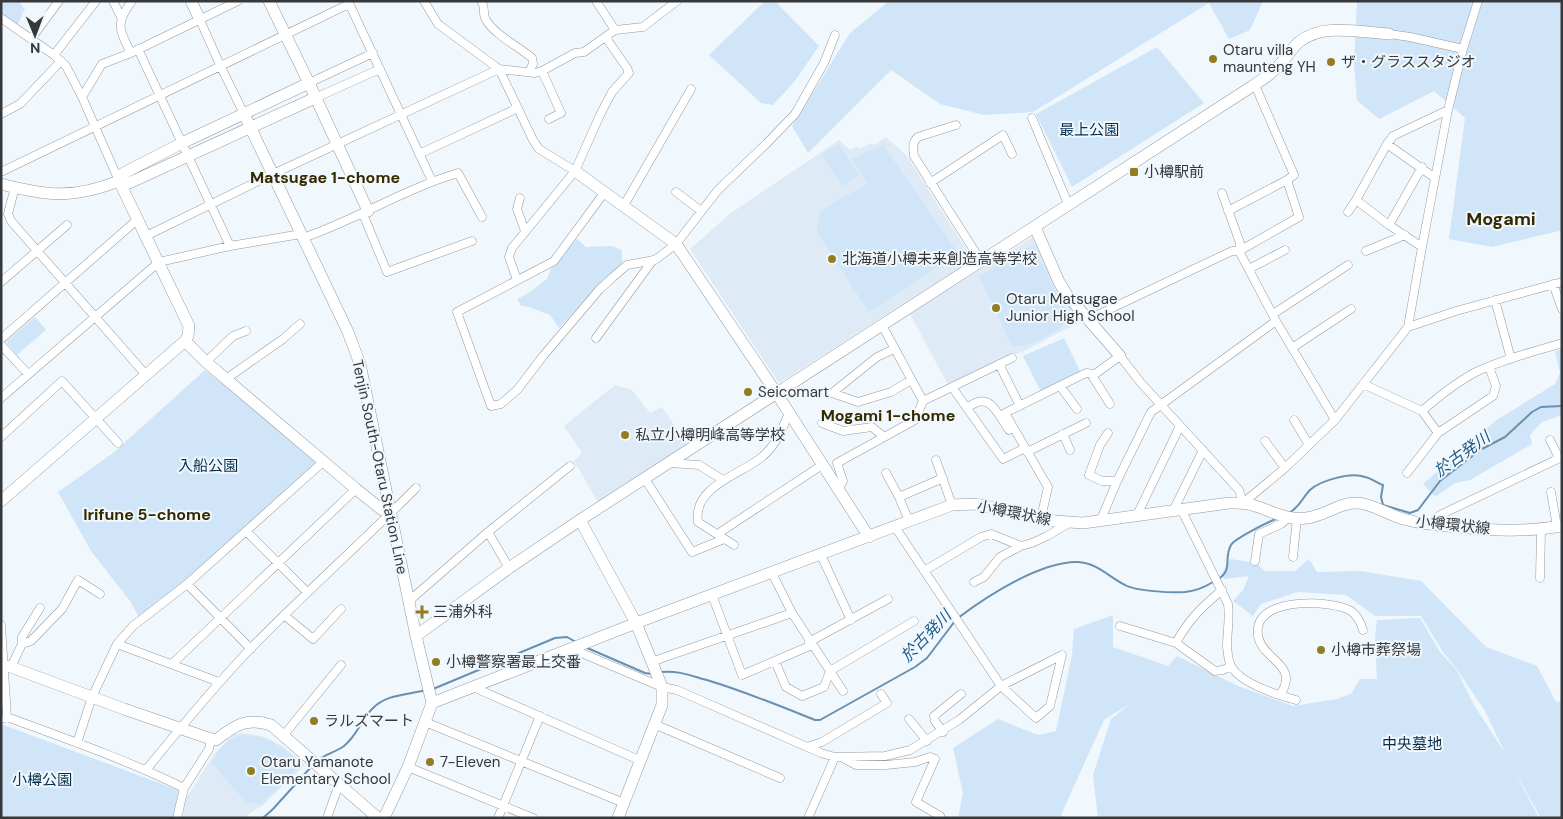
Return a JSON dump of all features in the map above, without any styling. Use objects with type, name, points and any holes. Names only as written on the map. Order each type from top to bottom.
[{"type":"street","points":[[32,39],[59,1]]},
{"type":"street","points":[[1,114],[20,104],[58,58],[96,1]]},
{"type":"street","points":[[113,1],[121,17],[120,32],[134,51],[159,95],[230,246]]},
{"type":"street","points":[[121,17],[132,1]]},
{"type":"street","points":[[191,1],[244,114]]},
{"type":"street","points":[[82,97],[102,64],[134,51],[238,1]]},
{"type":"street","points":[[269,1],[338,146],[388,272],[472,241]]},
{"type":"street","points":[[424,1],[438,24],[499,69],[540,149],[676,244],[777,394],[869,537]]},
{"type":"street","points":[[482,1],[484,4],[483,14],[485,20],[532,58],[533,64],[529,72]]},
{"type":"street","points":[[596,1],[615,30]]},
{"type":"street","points":[[146,236],[273,174],[338,146],[499,69],[535,73],[542,71],[575,52],[584,52],[615,30],[643,27],[677,1]]},
{"type":"street","points":[[1035,227],[1067,295],[1090,319],[1160,404],[1238,490],[1243,503],[1285,468],[1335,420],[1408,327],[1448,110],[1463,49],[1478,1]]},
{"type":"street","points":[[1,172],[348,2],[432,181]]},
{"type":"street","points":[[1,18],[58,58],[82,97],[119,181],[189,326],[188,336],[185,341],[1,501]]},
{"type":"street","points":[[416,636],[509,568],[580,520],[1255,85],[1281,64],[1298,43],[1313,34],[1337,30],[1389,34],[1463,49]]},
{"type":"street","points":[[596,338],[653,260],[676,244],[718,190],[795,114],[824,63],[835,35]]},
{"type":"street","points":[[518,280],[509,257],[512,248],[574,171],[612,92],[629,73],[606,38]]},
{"type":"street","points":[[119,181],[122,174],[182,143],[373,54]]},
{"type":"street","points":[[1,184],[54,195],[90,191],[119,181],[129,184],[380,69]]},
{"type":"street","points":[[542,71],[561,113],[549,119]]},
{"type":"street","points":[[1228,211],[1287,180],[1294,174],[1255,85]]},
{"type":"street","points":[[623,206],[691,89]]},
{"type":"street","points":[[419,154],[518,108]]},
{"type":"street","points":[[1348,212],[1393,136],[1448,110]]},
{"type":"street","name":"Tenjin South-Otaru Station Line","points":[[244,114],[348,332],[360,364],[431,700]]},
{"type":"street","points":[[1032,118],[1069,206]]},
{"type":"street","points":[[956,125],[929,133],[914,140],[912,147],[914,156],[930,183],[981,261]]},
{"type":"street","points":[[930,183],[1002,135],[1012,154]]},
{"type":"street","points":[[1387,144],[1436,178]]},
{"type":"street","points":[[1389,225],[1422,167]]},
{"type":"street","points":[[1,398],[159,262],[230,246],[302,236],[332,228],[432,181],[458,173],[482,217]]},
{"type":"street","points":[[1090,319],[1232,251],[1239,251],[1299,217],[1287,180]]},
{"type":"street","points":[[15,187],[8,214],[11,221],[146,375]]},
{"type":"street","points":[[676,192],[700,211]]},
{"type":"street","points":[[604,193],[554,261],[457,312],[491,406],[500,404],[518,388],[548,350],[612,277],[627,265],[653,260]]},
{"type":"street","points":[[1222,193],[1240,243],[1239,251],[1292,348],[1335,420]]},
{"type":"street","points":[[520,198],[517,209],[525,231]]},
{"type":"street","points":[[1356,200],[1422,247]]},
{"type":"street","points":[[1,339],[138,219]]},
{"type":"street","points":[[1,282],[67,225]]},
{"type":"street","points":[[1366,251],[1405,235]]},
{"type":"street","points":[[1249,269],[1285,250]]},
{"type":"street","points":[[1100,522],[1117,481],[1151,412],[1275,317],[1348,265]]},
{"type":"street","points":[[1408,327],[1562,282]]},
{"type":"street","points":[[1553,284],[1562,309]]},
{"type":"street","points":[[1496,300],[1511,359]]},
{"type":"street","points":[[1292,348],[1351,309]]},
{"type":"street","points":[[226,379],[283,339],[300,324]]},
{"type":"street","points":[[882,325],[923,401]]},
{"type":"street","points":[[206,362],[233,336],[246,331]]},
{"type":"street","points":[[185,341],[206,362],[323,462],[381,509],[390,513]]},
{"type":"street","points":[[1422,411],[1436,399],[1475,373],[1511,359],[1562,344]]},
{"type":"street","points":[[1,345],[28,374]]},
{"type":"street","points":[[894,349],[877,357],[832,393],[858,402],[891,392],[911,380]]},
{"type":"street","points":[[1041,518],[1048,487],[1005,414],[1086,373],[1095,374],[1120,356]]},
{"type":"street","points":[[838,490],[843,481],[838,463],[915,420],[923,401],[1012,358]]},
{"type":"street","points":[[999,364],[1020,406]]},
{"type":"street","points":[[1407,473],[1438,432],[1493,396],[1496,386],[1489,367]]},
{"type":"street","points":[[1091,374],[1110,404]]},
{"type":"street","points":[[1,437],[62,382],[118,443]]},
{"type":"street","points":[[1363,384],[1422,411],[1438,432]]},
{"type":"street","points":[[1060,386],[1077,409]]},
{"type":"street","points":[[952,387],[1003,459],[1086,423]]},
{"type":"street","points":[[967,408],[975,402],[982,400],[989,403],[1009,430],[1013,428]]},
{"type":"street","points":[[734,545],[698,522],[699,508],[708,492],[722,480],[762,457],[777,442],[789,413]]},
{"type":"street","points":[[1294,420],[1309,445]]},
{"type":"street","points":[[822,423],[843,431],[872,426],[884,438]]},
{"type":"street","points":[[1137,515],[1180,426]]},
{"type":"street","points":[[1108,433],[1100,445],[1089,475],[1102,481],[1117,481]]},
{"type":"street","points":[[1063,434],[1070,450]]},
{"type":"street","points":[[1429,524],[1440,515],[1560,457],[1550,440]]},
{"type":"street","points":[[1265,441],[1285,468]]},
{"type":"street","points":[[1203,450],[1178,509],[1228,604],[1230,617],[1227,646],[1231,666],[1240,677],[1296,700]]},
{"type":"street","points":[[936,460],[952,505]]},
{"type":"street","points":[[77,743],[92,697],[117,644],[134,626],[187,584],[323,462]]},
{"type":"street","points":[[670,463],[699,465],[722,480]]},
{"type":"street","points":[[722,537],[722,531],[822,465]]},
{"type":"street","points":[[409,601],[488,532],[570,466]]},
{"type":"street","points":[[886,472],[900,497],[910,521]]},
{"type":"street","points":[[900,497],[943,478]]},
{"type":"street","points":[[645,479],[692,552],[722,537]]},
{"type":"street","points":[[146,770],[219,682],[307,592],[416,488]]},
{"type":"street","points":[[172,664],[356,489]]},
{"type":"street","points":[[1551,492],[1559,527]]},
{"type":"street","name":"小樽環状線","points":[[431,700],[473,687],[636,623],[952,505],[976,504],[1069,523],[1100,522],[1137,515],[1229,503],[1243,503],[1290,517],[1318,516],[1339,505],[1354,503],[1365,504],[1404,519],[1429,524],[1497,530],[1541,530],[1559,527]]},
{"type":"street","points":[[1290,517],[1294,557]]},
{"type":"street","points":[[1255,561],[1259,534],[1281,524],[1290,517]]},
{"type":"street","points":[[580,520],[636,623],[657,676],[662,705],[618,818]]},
{"type":"street","points":[[974,582],[984,577],[1000,557],[1047,536],[1069,523]]},
{"type":"street","points":[[579,646],[657,676],[677,690],[821,753],[837,756],[885,756],[910,750],[943,732],[977,707],[1001,686],[1062,655],[1050,706],[1036,718],[1001,686],[895,527]]},
{"type":"street","points":[[1540,578],[1541,530]]},
{"type":"street","points":[[246,531],[307,592]]},
{"type":"street","points":[[488,532],[509,568]]},
{"type":"street","points":[[924,571],[982,537],[991,534],[1021,546]]},
{"type":"street","points":[[821,555],[851,620]]},
{"type":"street","points":[[772,573],[792,614],[843,691]]},
{"type":"street","points":[[5,666],[22,644],[31,641],[62,609],[78,580],[100,594]]},
{"type":"street","points":[[187,584],[251,649]]},
{"type":"street","points":[[1176,643],[1185,626],[1222,590]]},
{"type":"street","points":[[712,595],[742,675],[810,643],[888,599]]},
{"type":"street","points":[[1280,695],[1287,679],[1285,670],[1278,661],[1264,650],[1259,642],[1258,635],[1258,625],[1263,616],[1270,610],[1284,605],[1295,604],[1340,607],[1350,610],[1356,616],[1363,630]]},
{"type":"street","points":[[22,644],[22,637],[40,608]]},
{"type":"street","points":[[284,615],[313,639],[341,609]]},
{"type":"street","points":[[657,676],[727,636],[792,614]]},
{"type":"street","points":[[775,661],[786,687],[802,696],[824,687],[830,670],[914,621]]},
{"type":"street","points":[[1,624],[5,666],[4,718],[77,743],[146,770],[184,788]]},
{"type":"street","points":[[1120,626],[1176,643],[1215,671],[1231,666]]},
{"type":"street","points":[[117,644],[219,682]]},
{"type":"street","points":[[284,736],[341,665]]},
{"type":"street","points":[[5,666],[211,739],[216,740],[232,727],[252,721],[270,725],[339,784],[385,817],[408,767],[431,700]]},
{"type":"street","points":[[473,687],[639,760]]},
{"type":"street","points":[[807,747],[822,742],[887,703],[881,694]]},
{"type":"street","points":[[943,732],[935,721],[934,716],[961,694]]},
{"type":"street","points":[[498,818],[540,716]]},
{"type":"street","points":[[909,719],[926,741]]},
{"type":"street","points":[[425,722],[624,803]]},
{"type":"street","points":[[654,724],[780,778]]},
{"type":"street","points":[[177,818],[184,788],[209,749],[211,739]]},
{"type":"street","points":[[808,818],[837,756]]},
{"type":"street","points":[[837,756],[856,765],[886,765],[915,762],[930,757],[935,759],[916,802],[940,816],[939,818]]},
{"type":"street","points":[[408,767],[533,818]]},
{"type":"street","points":[[327,818],[339,784]]},
{"type":"shaded area","name":"北海道小樽未来創造高等学校","points":[[886,137],[906,155],[970,255],[967,263],[779,383],[690,249],[731,213],[839,140],[850,150],[857,146],[859,149],[871,143],[874,145]]},
{"type":"shaded area","name":"Otaru Matsugae Junior High School","points":[[1033,237],[1037,240],[1066,302],[1069,301],[1081,321],[1022,352],[1006,357],[948,385],[910,314]]},
{"type":"shaded area","name":"私立小樽明峰高等学校","points":[[615,385],[632,390],[650,413],[662,407],[687,444],[598,502],[574,461],[582,453],[564,426]]},
{"type":"shaded area","name":"Otaru Yamanote Elementary School","points":[[243,733],[265,737],[283,746],[305,765],[262,806],[244,818],[183,818],[185,800],[215,753],[234,734]]},
{"type":"green space","points":[[1,1],[19,1],[25,10],[17,25],[3,16]]},
{"type":"green space","points":[[765,1],[775,1],[819,46],[794,82],[773,105],[761,103],[709,55]]},
{"type":"green space","points":[[889,1],[1263,1],[1250,30],[1229,39],[1209,3],[1033,112],[984,115],[940,104],[891,70],[808,153],[792,126],[850,33]]},
{"type":"green space","points":[[1357,1],[1562,1],[1562,229],[1492,247],[1449,239],[1465,118],[1434,91],[1379,119],[1357,100],[1354,64]]},
{"type":"green space","name":"最上公園","points":[[1157,47],[1204,103],[1072,187],[1036,114]]},
{"type":"green space","points":[[839,144],[859,175],[842,186],[822,155]]},
{"type":"green space","points":[[883,145],[958,253],[869,312],[817,232],[820,211],[867,184],[852,159]]},
{"type":"green space","points":[[577,239],[586,247],[611,246],[622,250],[622,263],[559,328],[550,315],[521,306],[517,299],[547,279],[551,269]]},
{"type":"green space","points":[[1033,245],[1069,320],[1034,342],[1012,346],[979,276]]},
{"type":"green space","points":[[35,317],[46,330],[17,355],[6,342]]},
{"type":"green space","points":[[1064,338],[1080,371],[1041,392],[1023,356]]},
{"type":"green space","points":[[1562,349],[1562,415],[1542,422],[1530,435],[1532,444],[1470,480],[1455,483],[1435,497],[1423,484],[1495,421],[1555,384],[1560,373],[1555,351]]},
{"type":"green space","name":"入船公園","points":[[205,370],[323,462],[141,621],[130,601],[91,551],[58,492],[113,453]]},
{"type":"green space","name":"中央墓地","points":[[1230,559],[1257,563],[1264,571],[1295,571],[1309,559],[1317,572],[1361,571],[1421,581],[1486,647],[1537,666],[1556,702],[1562,701],[1562,818],[1541,818],[1512,767],[1539,818],[1098,818],[1093,775],[1111,719],[1131,703],[1104,720],[1061,815],[1063,818],[958,818],[963,793],[953,748],[998,719],[1038,735],[1056,731],[1072,655],[1074,629],[1113,615],[1113,647],[1168,666],[1177,656],[1238,686],[1293,706],[1337,699],[1351,694],[1360,679],[1377,679],[1375,637],[1377,620],[1420,618],[1440,652],[1456,669],[1474,705],[1505,753],[1485,711],[1456,668],[1443,652],[1421,616],[1375,616],[1346,595],[1298,592],[1261,604],[1253,616],[1233,601],[1243,590],[1249,576],[1224,579],[1221,575]]},
{"type":"green space","name":"小樽公園","points":[[1,724],[178,790],[174,818],[1,818]]},
{"type":"green space","points":[[243,735],[268,740],[288,752],[302,764],[261,804],[246,802],[211,762],[228,741]]},
{"type":"waterway","name":"於古発川","points":[[1289,513],[1296,508],[1315,486],[1344,476],[1359,476],[1383,485],[1381,497],[1383,505],[1410,513],[1418,510],[1440,481],[1480,450],[1505,437],[1532,412],[1541,407],[1562,406]]},
{"type":"waterway","name":"於古発川","points":[[1217,580],[1227,568],[1229,550],[1233,542],[1276,519]]},
{"type":"waterway","name":"於古発川","points":[[958,618],[1015,581],[1031,573],[1063,563],[1085,563],[1103,571],[1125,585],[1145,590],[1185,592],[1207,586],[1213,582]]},
{"type":"waterway","name":"於古発川","points":[[662,672],[680,673],[710,681],[750,694],[815,720],[820,720],[915,667],[927,658],[955,621]]},
{"type":"waterway","name":"於古発川","points":[[433,689],[555,638],[567,637],[576,642]]},
{"type":"waterway","name":"於古発川","points":[[585,647],[645,673],[652,674]]},
{"type":"waterway","name":"於古発川","points":[[317,761],[348,742],[368,713],[384,700],[426,690]]},
{"type":"waterway","name":"於古発川","points":[[263,818],[312,766]]},
{"type":"place","name":"Otaru villa maunteng YH","points":[[1213,59]]},
{"type":"place","name":"ザ・グラススタジオ","points":[[1331,62]]},
{"type":"place","name":"小樽駅前","points":[[1134,172]]},
{"type":"place","name":"北海道小樽未来創造高等学校","points":[[832,259]]},
{"type":"place","name":"Otaru Matsugae Junior High School","points":[[996,308]]},
{"type":"place","name":"Seicomart","points":[[748,392]]},
{"type":"place","name":"私立小樽明峰高等学校","points":[[625,435]]},
{"type":"place","name":"三浦外科","points":[[422,612]]},
{"type":"place","name":"小樽市葬祭場","points":[[1321,650]]},
{"type":"place","name":"小樽警察署最上交番","points":[[436,662]]},
{"type":"place","name":"ラルズマート","points":[[314,721]]},
{"type":"place","name":"7-Eleven","points":[[430,762]]},
{"type":"place","name":"Otaru Yamanote Elementary School","points":[[251,771]]},
{"type":"district","name":"Matsugae 1-chome","points":[[325,177]]},
{"type":"district","name":"Mogami","points":[[1501,219]]},
{"type":"district","name":"Mogami 1-chome","points":[[888,415]]},
{"type":"district","name":"Irifune 5-chome","points":[[147,514]]}]
